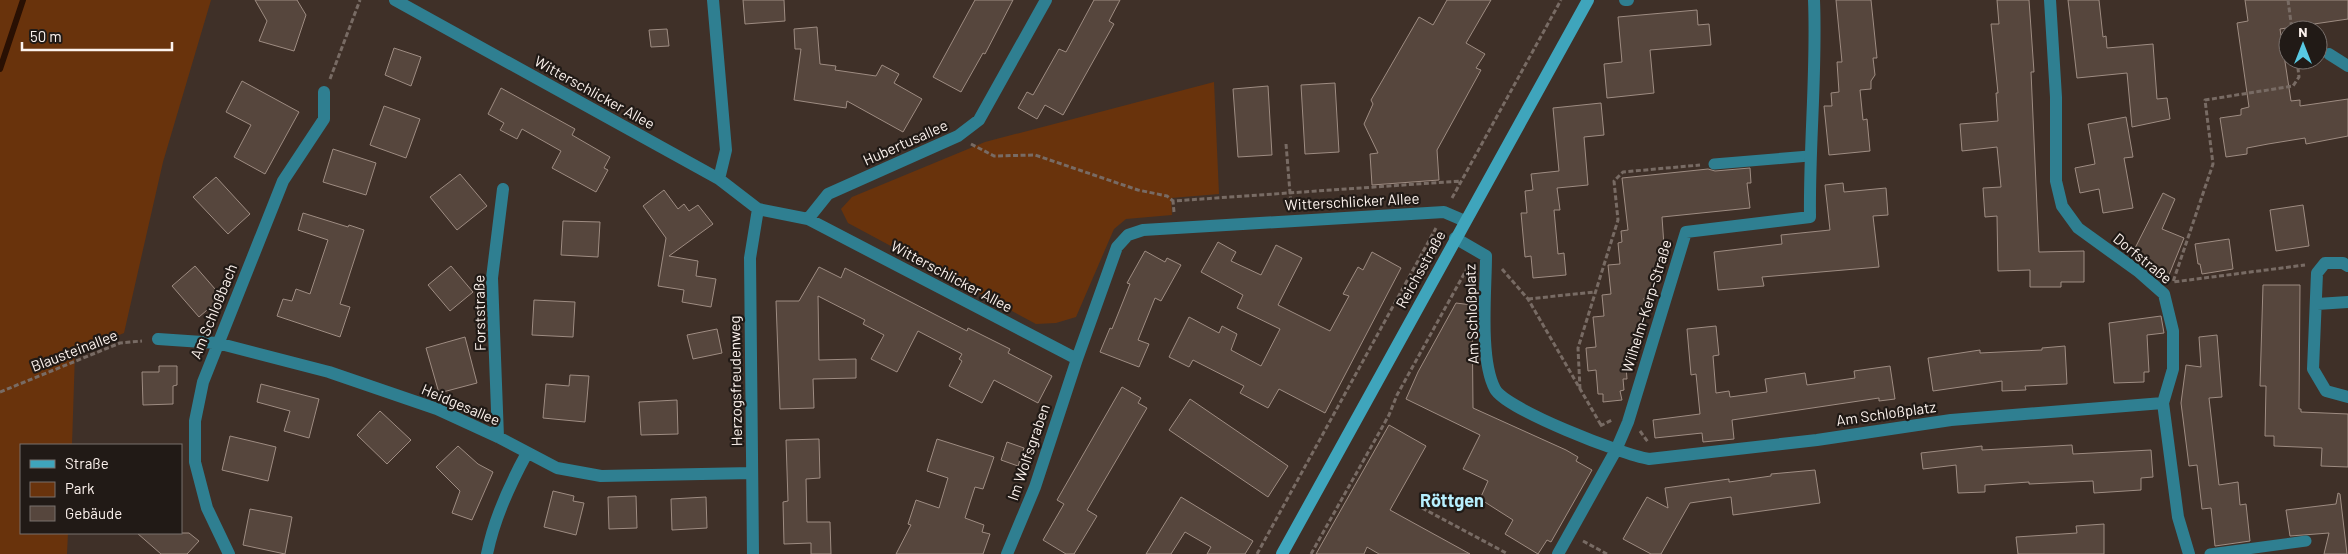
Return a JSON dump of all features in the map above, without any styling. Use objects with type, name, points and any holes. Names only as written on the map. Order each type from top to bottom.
[{"type":"main road","name":"Reichsstraße","points":[[1282,554],[1588,0]]},
{"type":"street","name":"Witterschlicker Allee","points":[[395,0],[719,179],[758,209],[808,219],[1077,359],[1117,247],[1128,235],[1143,230],[1444,212],[1465,221]]},
{"type":"street","points":[[713,0],[726,150],[719,179]]},
{"type":"street","name":"Hubertusallee","points":[[808,219],[828,194],[958,136],[979,120],[1046,0]]},
{"type":"street","name":"Wilhelm-Kerp-Straße","points":[[1616,450],[1628,422],[1686,232],[1810,217],[1809,156],[1816,35],[1814,0]]},
{"type":"street","name":"Dorfstraße","points":[[2050,0],[2056,97],[2056,181],[2062,206],[2078,228],[2138,272],[2164,294],[2173,331],[2172,369],[2163,404],[2178,517],[2189,554]]},
{"type":"street","points":[[2329,54],[2348,66]]},
{"type":"street","name":"Am Schloßbach","points":[[229,554],[207,508],[196,462],[195,420],[202,382],[283,181],[324,119],[324,92]]},
{"type":"street","name":"Forststraße","points":[[498,437],[492,278],[503,189]]},
{"type":"street","name":"Herzogsfreudenweg","points":[[753,554],[750,258],[758,209]]},
{"type":"street","name":"Am Schloßplatz","points":[[1455,238],[1481,254],[1489,375],[1495,390],[1509,402],[1590,441],[1631,456],[1649,459],[1817,440],[1951,420],[2163,404]]},
{"type":"street","points":[[2348,266],[2343,263],[2326,263],[2317,273],[2313,369],[2326,391],[2348,397]]},
{"type":"street","points":[[2316,304],[2348,302]]},
{"type":"street","name":"Heidgesallee","points":[[158,339],[217,343],[348,378],[437,409],[498,437],[558,468],[601,476],[752,473]]},
{"type":"street","name":"Im Wolfsgraben","points":[[1007,554],[1035,487],[1077,359]]},
{"type":"street","points":[[1558,554],[1616,450]]},
{"type":"street","points":[[487,554],[490,538],[511,485],[527,453]]},
{"type":"lane","points":[[1714,164],[1809,156]]},
{"type":"lane","points":[[2210,554],[2306,541]]},
{"type":"path","points":[[324,92],[336,68],[360,0]]},
{"type":"path","points":[[1258,554],[1561,0]]},
{"type":"path","points":[[2288,0],[2291,20]]},
{"type":"path","points":[[2298,70],[2299,78],[2293,86],[2205,100],[2213,164],[2173,282],[2326,263]]},
{"type":"path","points":[[958,136],[994,156],[1034,156],[1130,187],[1167,196],[1173,201],[1461,181]]},
{"type":"path","points":[[1286,144],[1292,221]]},
{"type":"path","points":[[1580,389],[1578,348],[1618,220],[1614,180],[1622,172],[1714,164]]},
{"type":"path","points":[[1173,201],[1174,228]]},
{"type":"path","points":[[1311,554],[1389,415],[1397,395],[1481,254],[1504,270],[1528,299],[1601,425]]},
{"type":"path","points":[[1528,299],[1594,292]]},
{"type":"path","name":"Blausteinallee","points":[[0,392],[120,343],[158,339]]},
{"type":"path","points":[[1422,508],[1508,554]]},
{"type":"path","points":[[1570,533],[1607,554]]},
{"type":"green space","points":[[0,0],[211,0],[163,162],[124,333],[75,353],[72,444],[20,444],[20,534],[68,534],[67,554],[0,554]]},
{"type":"green space","points":[[1214,82],[1219,194],[1171,198],[1172,215],[1126,219],[1114,229],[1076,317],[1056,323],[1036,324],[848,223],[841,209],[852,197],[985,142]]},
{"type":"building","points":[[255,0],[297,0],[306,15],[294,51],[259,41],[267,21]]},
{"type":"building","points":[[743,0],[784,0],[785,21],[745,24]]},
{"type":"building","points":[[975,0],[1013,0],[985,54],[983,53],[961,92],[933,77]]},
{"type":"building","points":[[1094,0],[1120,0],[1109,21],[1114,24],[1063,115],[1045,105],[1037,119],[1018,108],[1027,92],[1033,95],[1059,49],[1066,52]]},
{"type":"building","points":[[1447,0],[1491,0],[1466,43],[1485,54],[1476,68],[1481,70],[1437,150],[1439,180],[1372,185],[1370,154],[1378,153],[1364,124],[1373,104],[1371,100],[1419,17],[1433,25]]},
{"type":"building","points":[[1836,0],[1871,0],[1877,58],[1873,58],[1875,75],[1871,81],[1871,89],[1860,90],[1863,120],[1867,119],[1870,151],[1829,155],[1824,106],[1832,106],[1831,93],[1839,92],[1837,62],[1842,62]]},
{"type":"building","points":[[1997,0],[2029,0],[2034,72],[2031,72],[2039,252],[2084,251],[2084,282],[2061,282],[2061,287],[2030,287],[2030,270],[1998,271],[1997,216],[1985,217],[1983,188],[2001,187],[1997,147],[1962,151],[1960,124],[1998,121],[1996,93],[1998,93],[1991,24],[1999,24]]},
{"type":"building","points":[[2068,0],[2099,0],[2103,37],[2106,36],[2107,48],[2153,44],[2157,99],[2167,98],[2170,119],[2132,127],[2127,73],[2077,78]]},
{"type":"building","points":[[2245,0],[2348,0],[2348,19],[2328,22],[2328,20],[2278,20],[2278,70],[2286,70],[2291,101],[2300,100],[2300,106],[2348,99],[2348,136],[2306,144],[2305,138],[2268,144],[2247,148],[2247,154],[2226,157],[2220,118],[2241,115],[2241,109],[2249,107],[2237,23],[2248,21]]},
{"type":"building","points":[[1697,10],[1698,25],[1709,24],[1711,45],[1650,50],[1654,93],[1607,98],[1604,64],[1622,62],[1618,17]]},
{"type":"building","points":[[817,27],[820,64],[836,66],[835,70],[876,76],[882,65],[899,74],[894,83],[922,99],[903,132],[847,101],[846,108],[794,100],[801,49],[795,49],[794,29]]},
{"type":"building","points":[[667,29],[669,46],[651,47],[649,30]]},
{"type":"building","points":[[394,48],[421,57],[411,86],[385,75]]},
{"type":"building","points":[[242,81],[299,112],[265,174],[234,157],[251,125],[226,112]]},
{"type":"building","points":[[1335,83],[1339,152],[1305,154],[1301,85]]},
{"type":"building","points":[[1268,86],[1272,155],[1238,157],[1233,89]]},
{"type":"building","points":[[501,88],[575,129],[572,135],[610,157],[604,168],[608,170],[596,192],[552,168],[561,151],[522,129],[517,139],[500,130],[504,123],[488,114]]},
{"type":"building","points":[[1601,103],[1604,135],[1584,137],[1588,185],[1557,188],[1560,210],[1554,210],[1558,254],[1564,253],[1566,275],[1533,278],[1531,256],[1525,257],[1521,213],[1527,213],[1525,191],[1533,190],[1531,174],[1559,171],[1553,108]]},
{"type":"building","points":[[384,106],[420,119],[406,158],[370,145]]},
{"type":"building","points":[[2126,117],[2133,157],[2124,158],[2133,208],[2103,213],[2099,189],[2080,193],[2075,168],[2095,164],[2088,124]]},
{"type":"building","points":[[333,149],[376,163],[366,195],[323,182]]},
{"type":"building","points":[[1750,168],[1751,183],[1747,183],[1750,208],[1662,217],[1664,246],[1660,246],[1662,263],[1657,263],[1659,275],[1654,276],[1655,286],[1650,287],[1651,298],[1644,298],[1646,314],[1642,315],[1643,326],[1638,327],[1640,339],[1635,340],[1636,350],[1629,351],[1630,367],[1626,367],[1627,379],[1623,379],[1624,390],[1620,391],[1622,400],[1603,402],[1603,394],[1598,394],[1596,370],[1588,371],[1586,348],[1596,347],[1593,317],[1604,316],[1602,295],[1611,294],[1608,265],[1620,264],[1618,243],[1622,242],[1621,231],[1628,230],[1622,178],[1708,169],[1715,171]]},
{"type":"building","points":[[460,174],[487,206],[457,230],[430,197]]},
{"type":"building","points":[[216,177],[250,214],[228,234],[193,197]]},
{"type":"building","points":[[1843,183],[1844,192],[1886,188],[1888,215],[1873,216],[1879,267],[1762,277],[1764,286],[1718,290],[1714,252],[1782,244],[1781,235],[1830,230],[1825,185]]},
{"type":"building","points":[[664,190],[678,209],[684,204],[689,211],[698,205],[713,224],[669,256],[698,261],[696,276],[716,279],[711,307],[682,302],[684,290],[658,286],[666,238],[643,206]]},
{"type":"building","points":[[2163,193],[2175,199],[2162,229],[2184,238],[2169,275],[2156,271],[2131,256]]},
{"type":"building","points":[[2303,205],[2309,246],[2276,251],[2270,210]]},
{"type":"building","points":[[303,213],[364,230],[340,304],[350,307],[340,337],[277,316],[283,299],[292,301],[296,289],[310,294],[328,240],[298,230]]},
{"type":"building","points":[[563,221],[600,222],[598,257],[561,255]]},
{"type":"building","points":[[2229,239],[2233,269],[2202,274],[2200,264],[2198,264],[2195,244]]},
{"type":"building","points":[[1218,242],[1236,252],[1231,261],[1261,275],[1276,245],[1302,258],[1278,305],[1330,331],[1349,296],[1343,294],[1358,267],[1363,270],[1372,252],[1401,268],[1325,413],[1279,389],[1268,408],[1240,393],[1244,386],[1193,360],[1189,367],[1169,357],[1189,317],[1219,333],[1222,326],[1237,334],[1231,350],[1261,366],[1280,329],[1237,308],[1243,295],[1201,272]]},
{"type":"building","points":[[1145,251],[1165,262],[1167,258],[1181,265],[1161,301],[1155,298],[1138,340],[1149,344],[1139,367],[1100,352],[1110,328],[1112,329],[1130,284],[1127,283]]},
{"type":"building","points":[[195,266],[222,297],[199,317],[172,286]]},
{"type":"building","points":[[451,266],[473,292],[450,311],[428,285]]},
{"type":"building","points":[[819,267],[841,278],[845,268],[967,331],[968,328],[1010,349],[1008,353],[1052,376],[1038,403],[994,380],[982,403],[949,386],[962,361],[959,359],[962,354],[918,331],[897,372],[871,359],[884,335],[863,324],[865,320],[818,296],[819,360],[856,359],[856,378],[813,379],[814,408],[780,409],[776,301],[799,301]]},
{"type":"building","points":[[2263,285],[2300,285],[2299,409],[2301,409],[2301,412],[2348,414],[2348,467],[2321,466],[2322,448],[2274,446],[2274,436],[2265,436],[2266,386],[2260,386]]},
{"type":"building","points":[[534,300],[575,302],[573,337],[532,335]]},
{"type":"building","points":[[1456,303],[1472,305],[1473,408],[1566,450],[1578,457],[1576,461],[1592,470],[1551,542],[1547,540],[1538,554],[1505,534],[1513,520],[1480,499],[1488,481],[1463,469],[1480,435],[1406,399],[1418,372]]},
{"type":"building","points":[[2161,316],[2164,333],[2147,335],[2149,372],[2144,372],[2144,382],[2114,383],[2109,323]]},
{"type":"building","points":[[1716,326],[1719,355],[1713,356],[1716,393],[1729,391],[1730,397],[1767,392],[1765,379],[1805,373],[1807,385],[1855,378],[1854,371],[1890,366],[1895,399],[1879,401],[1879,398],[1732,420],[1734,439],[1703,442],[1702,433],[1655,438],[1653,420],[1700,414],[1696,374],[1691,375],[1687,329]]},
{"type":"building","points":[[717,329],[722,353],[693,359],[687,335]]},
{"type":"building","points":[[2217,335],[2222,397],[2209,398],[2219,485],[2238,482],[2240,505],[2246,504],[2250,541],[2215,546],[2211,508],[2202,509],[2197,465],[2189,466],[2181,403],[2186,365],[2201,367],[2199,337]]},
{"type":"building","points":[[465,337],[477,383],[439,393],[426,348]]},
{"type":"building","points":[[2065,346],[2067,384],[2025,386],[2026,390],[2002,391],[2002,381],[1933,391],[1928,358],[1980,350],[1980,353],[2042,350],[2042,348]]},
{"type":"building","points":[[159,366],[177,366],[177,385],[173,386],[173,404],[143,405],[142,372],[159,372]]},
{"type":"building","points":[[570,375],[589,376],[585,422],[543,418],[546,384],[569,386]]},
{"type":"building","points":[[261,384],[319,399],[309,438],[284,431],[290,411],[257,402]]},
{"type":"building","points":[[1122,387],[1141,398],[1138,403],[1147,408],[1087,510],[1097,516],[1074,554],[1066,554],[1043,540],[1064,504],[1057,500]]},
{"type":"building","points":[[1190,399],[1288,466],[1268,497],[1169,430]]},
{"type":"building","points":[[677,400],[678,434],[641,435],[639,402]]},
{"type":"building","points":[[380,411],[411,440],[387,464],[357,435]]},
{"type":"building","points":[[1389,425],[1426,446],[1390,510],[1470,554],[1379,554],[1367,547],[1364,554],[1316,554]]},
{"type":"building","points":[[230,436],[276,447],[268,481],[222,470]]},
{"type":"building","points":[[819,439],[820,478],[806,479],[807,522],[830,522],[831,554],[811,554],[811,543],[784,544],[783,502],[788,501],[786,440]]},
{"type":"building","points":[[937,439],[994,457],[983,489],[975,487],[965,518],[984,525],[982,532],[990,534],[983,554],[896,554],[911,525],[908,524],[916,500],[939,508],[948,478],[927,471]]},
{"type":"building","points":[[1007,442],[1024,448],[1018,466],[1001,460]]},
{"type":"building","points":[[2072,445],[2073,454],[2151,450],[2153,477],[2141,478],[2141,490],[2094,493],[2093,481],[2029,484],[2029,482],[1985,485],[1985,492],[1958,493],[1956,465],[1923,469],[1921,453],[1982,446],[1982,450]]},
{"type":"building","points":[[458,446],[478,464],[493,472],[472,520],[452,513],[460,491],[436,467]]},
{"type":"building","points":[[1815,470],[1820,503],[1733,515],[1731,497],[1690,503],[1661,554],[1651,554],[1623,539],[1647,497],[1668,508],[1665,488],[1729,479],[1729,482],[1771,476],[1771,474]]},
{"type":"building","points":[[553,491],[574,496],[573,501],[584,503],[576,535],[544,527]]},
{"type":"building","points":[[2338,493],[2340,494],[2347,554],[2324,554],[2329,533],[2290,536],[2286,510],[2336,504]]},
{"type":"building","points":[[636,496],[637,528],[609,529],[608,497]]},
{"type":"building","points":[[706,497],[707,528],[672,530],[671,499]]},
{"type":"building","points":[[1181,497],[1253,541],[1245,554],[1207,554],[1211,547],[1185,532],[1171,554],[1146,554]]},
{"type":"building","points":[[250,509],[292,517],[285,554],[243,545]]},
{"type":"building","points":[[2104,524],[2104,554],[2018,554],[2016,537],[2077,533],[2076,526]]},
{"type":"building","points":[[189,533],[199,541],[187,554],[161,554],[138,534]]},
{"type":"waterway","points":[[0,69],[23,0]]},
{"type":"district","name":"Röttgen","points":[[1452,500]]}]
